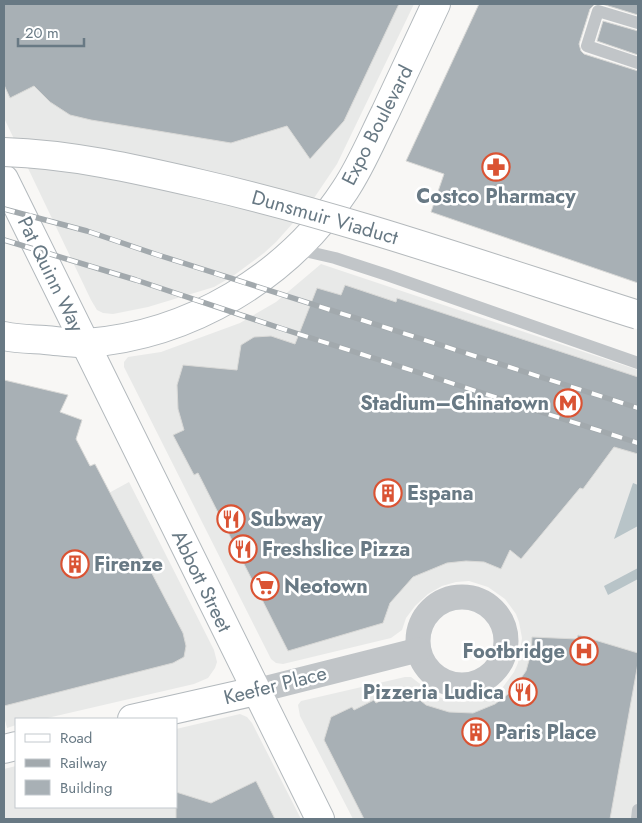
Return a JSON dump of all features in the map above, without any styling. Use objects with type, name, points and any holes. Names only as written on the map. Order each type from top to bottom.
[{"type":"main road","name":"Expo Boulevard","points":[[4,336],[85,343],[119,338],[155,329],[199,314],[246,289],[269,272],[296,249],[320,224],[353,176],[436,4]]},
{"type":"main road","name":"Dunsmuir Viaduct","points":[[4,152],[28,152],[133,168],[268,199],[638,316]]},
{"type":"main road","name":"Pat Quinn Way","points":[[4,178],[85,343]]},
{"type":"main road","name":"Abbott Street","points":[[85,343],[320,819]]},
{"type":"main road","name":"Keefer Place","points":[[136,718],[256,691]]},
{"type":"street","name":"Keefer Place","points":[[256,691],[418,650]]},
{"type":"lane","points":[[638,23],[598,10],[587,46],[638,63]]},
{"type":"lane","points":[[296,249],[335,258],[387,275],[638,363]]},
{"type":"lane","points":[[637,819],[638,810]]},
{"type":"shaded area","points":[[4,4],[414,4],[337,164],[310,204],[276,242],[233,276],[214,287],[148,307],[113,314],[97,310],[91,300],[4,118]]},
{"type":"shaded area","points":[[321,264],[638,370],[637,819],[353,819],[300,716],[298,705],[301,701],[405,677],[411,677],[436,696],[451,701],[464,702],[487,697],[503,687],[518,663],[522,638],[516,614],[505,599],[488,587],[469,581],[456,582],[442,586],[428,594],[406,618],[402,630],[391,638],[283,664],[276,663],[271,659],[124,367],[124,362],[128,357],[161,352],[240,323],[276,302]]},
{"type":"shaded area","points":[[129,482],[214,650],[217,662],[208,678],[194,684],[47,718],[15,718],[15,725],[7,728],[4,716],[4,651],[116,622],[63,518]]},
{"type":"shaded area","points":[[633,483],[638,485],[638,526],[614,539]]},
{"type":"shaded area","points":[[638,568],[638,579],[608,595],[604,586]]},
{"type":"shaded area","points":[[240,714],[247,717],[252,723],[301,819],[4,819],[4,769],[15,766],[15,808],[178,808],[178,729]]},
{"type":"building","points":[[4,4],[399,4],[344,121],[310,159],[287,126],[231,143],[70,115],[50,102],[34,86],[10,98],[4,85]]},
{"type":"building","points":[[479,4],[595,4],[590,9],[579,44],[581,51],[584,54],[638,71],[638,283],[431,212],[444,174],[406,161]]},
{"type":"building","points":[[602,4],[638,4],[638,15]]},
{"type":"building","points":[[603,21],[638,31],[638,55],[597,41]]},
{"type":"building","name":"Espana","points":[[345,285],[396,302],[397,298],[638,377],[638,454],[614,447],[583,489],[580,488],[521,559],[510,550],[501,569],[484,562],[447,563],[413,577],[390,603],[383,623],[288,651],[198,473],[194,475],[173,435],[184,430],[178,409],[177,385],[183,365],[237,370],[241,345],[254,337],[271,336],[295,344],[317,288],[341,295]]},
{"type":"building","name":"Firenze","points":[[4,380],[68,395],[60,412],[82,420],[76,439],[90,466],[95,464],[183,633],[186,646],[184,657],[173,663],[4,706]]},
{"type":"building","name":"Paris Place","points":[[578,635],[638,653],[638,663],[610,819],[364,819],[324,740],[331,717],[352,707],[354,710],[374,700],[376,703],[397,692],[400,698],[409,691],[426,705],[449,712],[473,713],[495,704],[512,691],[526,671],[531,653],[532,637],[577,639]]},
{"type":"building","points":[[256,781],[275,819],[176,819],[178,793],[211,803]]},
{"type":"railway","points":[[4,209],[87,231],[638,408]]},
{"type":"railway","points":[[4,240],[136,280],[638,443]]},
{"type":"place","name":"Costco Pharmacy","points":[[496,167]]},
{"type":"place","name":"Stadium–Chinatown","points":[[568,403]]},
{"type":"place","name":"Espana","points":[[388,493]]},
{"type":"place","name":"Subway","points":[[231,519]]},
{"type":"place","name":"Freshslice Pizza","points":[[243,549]]},
{"type":"place","name":"Firenze","points":[[75,564]]},
{"type":"place","name":"Neotown","points":[[265,586]]},
{"type":"place","name":"Footbridge","points":[[584,651]]},
{"type":"place","name":"Pizzeria Ludica","points":[[523,692]]},
{"type":"place","name":"Paris Place","points":[[476,732]]}]
